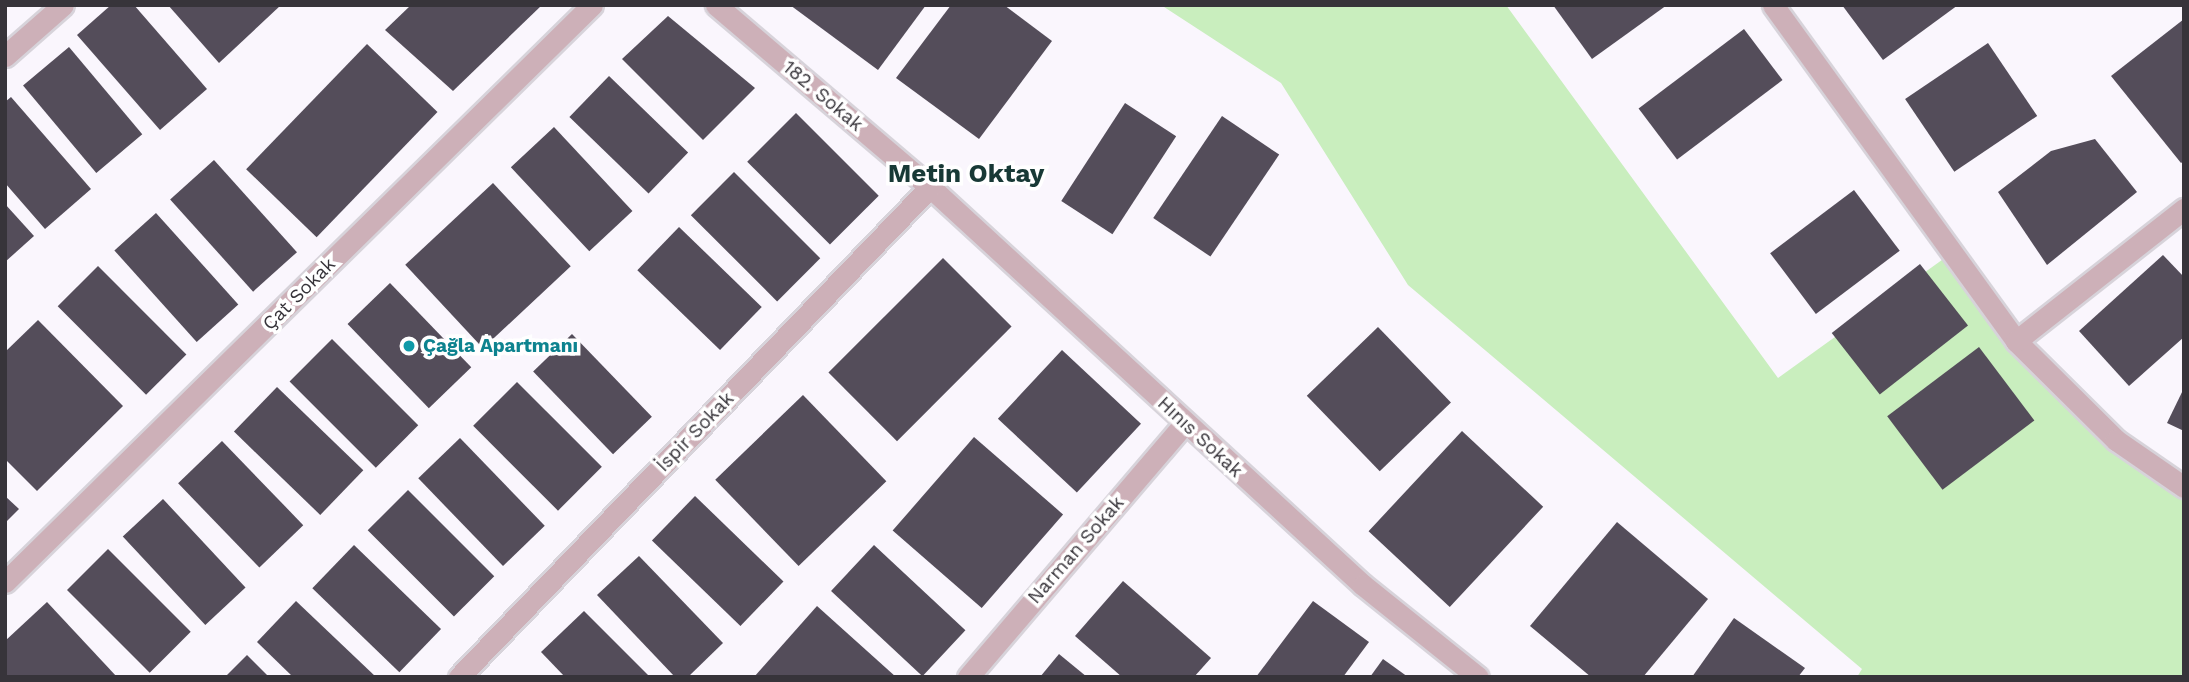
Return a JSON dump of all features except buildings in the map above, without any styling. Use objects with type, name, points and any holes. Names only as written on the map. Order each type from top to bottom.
[{"type":"street","points":[[5,56],[63,5]]},
{"type":"street","name":"Çat Sokak","points":[[5,582],[592,5]]},
{"type":"street","name":"182. Sokak","points":[[716,5],[930,187]]},
{"type":"street","points":[[1773,5],[2016,341],[2116,440],[2184,487]]},
{"type":"street","name":"Hınıs Sokak","points":[[930,187],[1363,585],[1478,677]]},
{"type":"street","name":"İspir Sokak","points":[[459,677],[930,187]]},
{"type":"street","points":[[2016,341],[2184,209]]},
{"type":"street","name":"Narman Sokak","points":[[968,677],[1185,423]]},
{"type":"green space","points":[[1161,5],[1506,5],[1778,378],[1953,252],[2016,341],[2184,487],[2184,677],[1857,677],[1862,669],[1408,285],[1281,83]]},
{"type":"place","name":"Çağla Apartmanı","points":[[409,346]]},
{"type":"district","name":"Metin Oktay","points":[[966,174]]}]
